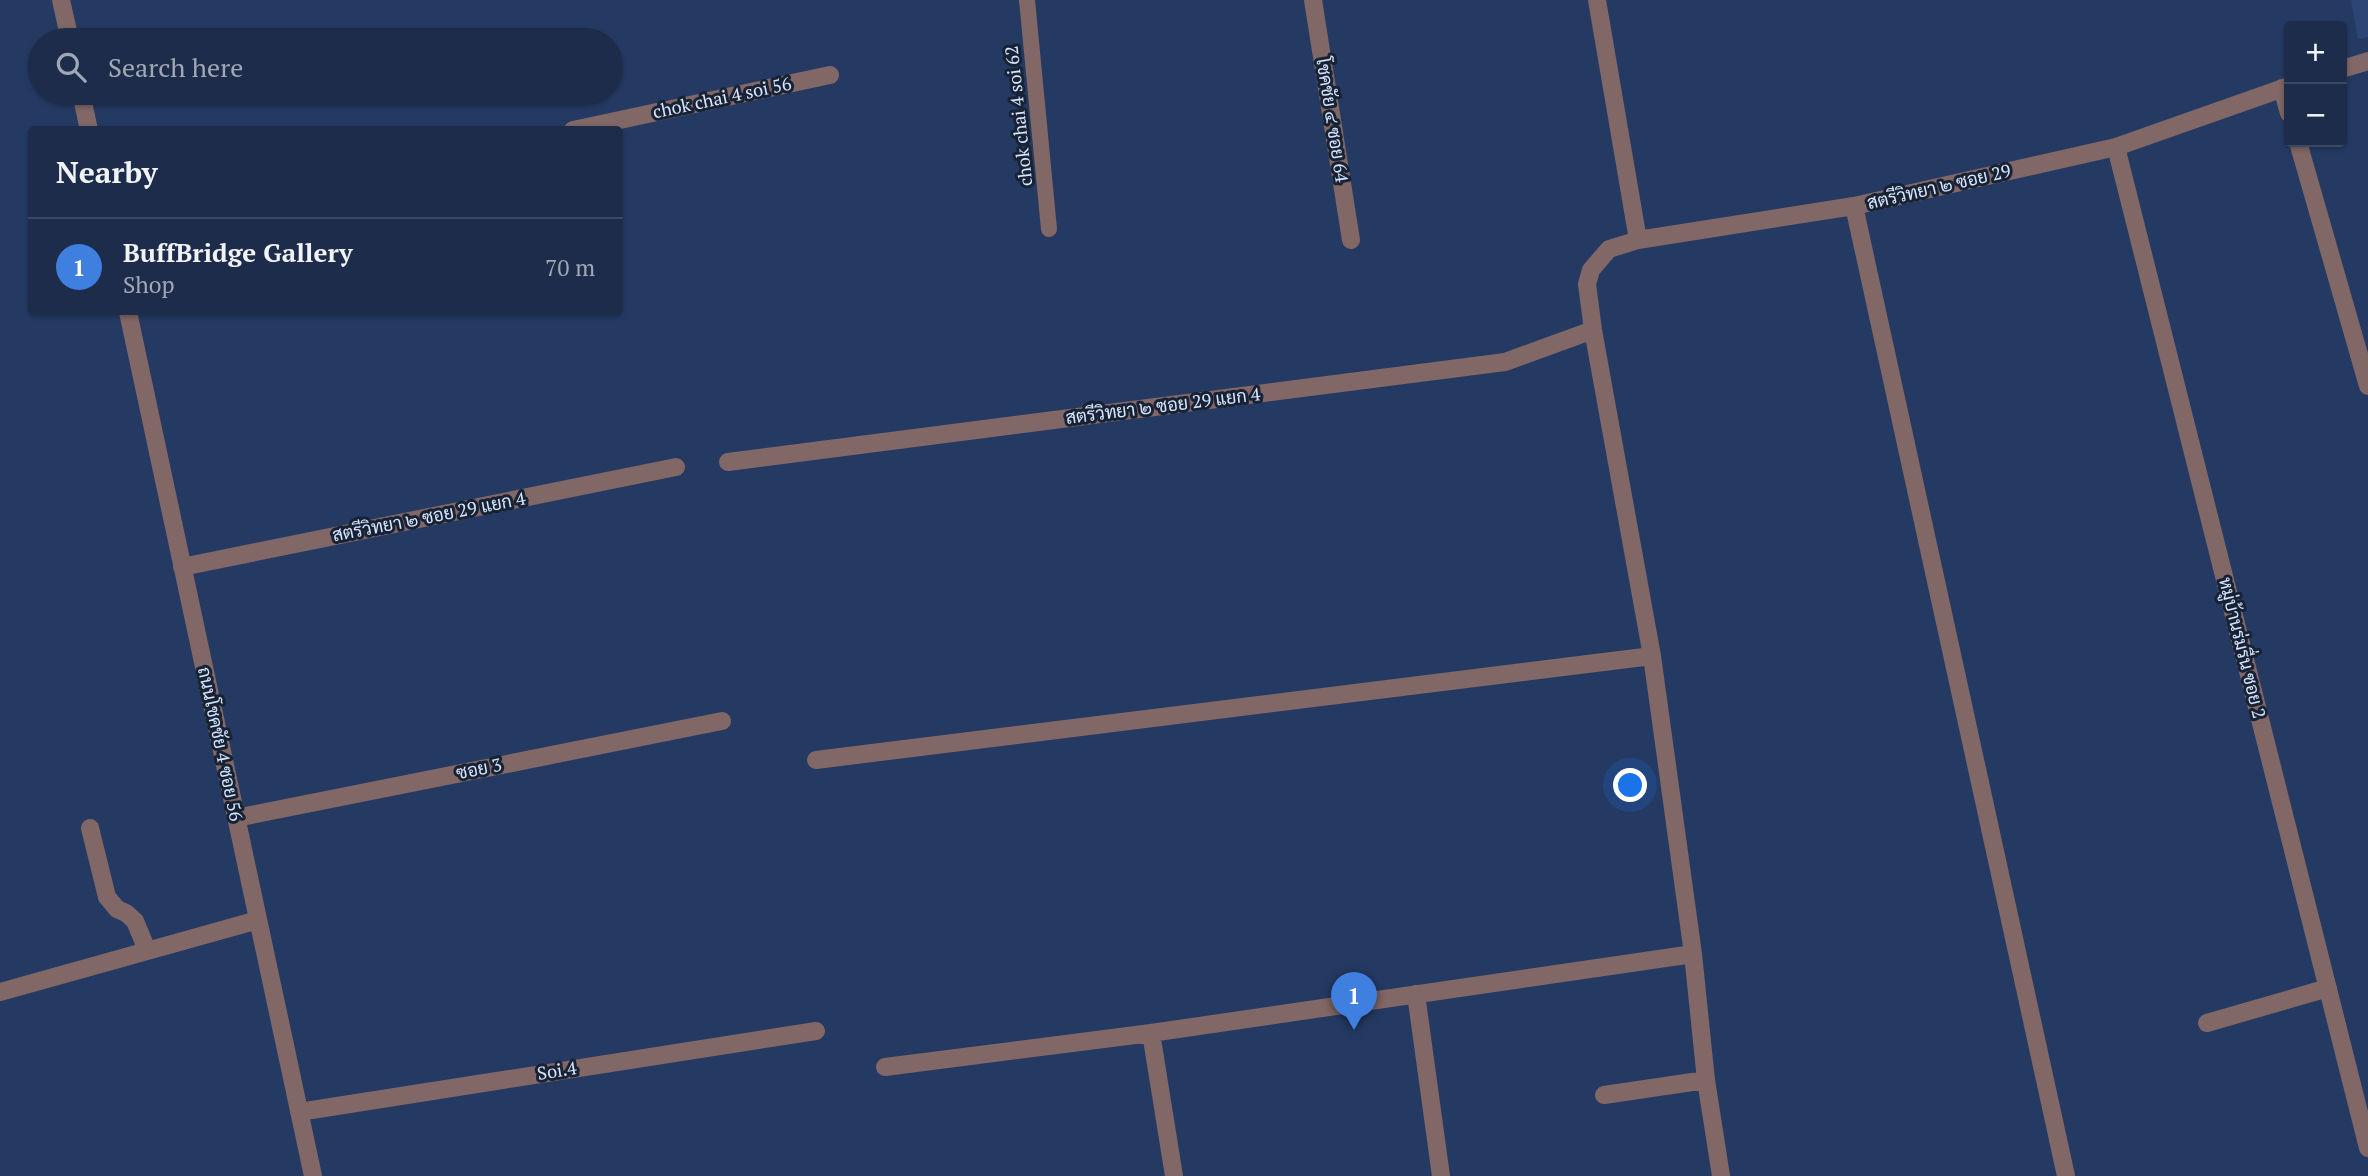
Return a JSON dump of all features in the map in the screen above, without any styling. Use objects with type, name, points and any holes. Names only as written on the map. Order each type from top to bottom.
[{"type":"street","points":[[61,0],[67,28]]},
{"type":"street","name":"โชคชัย ๔ ซอย 64","points":[[1313,0],[1351,240]]},
{"type":"street","points":[[1597,0],[1638,240]]},
{"type":"street","points":[[2347,67],[2368,61]]},
{"type":"street","name":"chok chai 4 soi 56","points":[[592,126],[830,75]]},
{"type":"street","name":"สตรีวิทยา ๒ ซอย 29","points":[[1593,330],[1587,284],[1591,270],[1609,249],[1638,240],[1854,206],[2116,147],[2284,88]]},
{"type":"street","points":[[84,105],[88,126]]},
{"type":"street","name":"หมู่บ้านร่มรื่น ซอย 2","points":[[2116,147],[2368,1148]]},
{"type":"street","points":[[2300,147],[2364,352],[2368,386]]},
{"type":"street","points":[[1854,206],[2066,1176]]},
{"type":"street","name":"ถนนโชคชัย 4 ซอย 56","points":[[129,315],[313,1176]]},
{"type":"street","points":[[1593,330],[1652,656],[1693,954],[1706,1080],[1721,1176]]},
{"type":"street","name":"สตรีวิทยา ๒ ซอย 29 แยก 4","points":[[728,461],[1505,362],[1593,330]]},
{"type":"street","name":"สตรีวิทยา ๒ ซอย 29 แยก 4","points":[[182,567],[676,467]]},
{"type":"street","points":[[816,760],[1652,656]]},
{"type":"street","name":"ซอย 3","points":[[236,818],[722,721]]},
{"type":"street","points":[[90,828],[107,897],[117,909],[135,921],[148,950]]},
{"type":"street","points":[[0,992],[258,920]]},
{"type":"street","points":[[885,1067],[1151,1034],[1693,954]]},
{"type":"street","points":[[2207,1023],[2328,988]]},
{"type":"street","points":[[1416,994],[1441,1176]]},
{"type":"street","name":"Soi.4","points":[[299,1112],[816,1031]]},
{"type":"street","points":[[1151,1034],[1174,1176]]},
{"type":"street","points":[[1604,1095],[1706,1080]]},
{"type":"lane","name":"chok chai 4 soi 62","points":[[1027,0],[1049,229]]},
{"type":"shaded area","points":[[2351,0],[2368,0],[2368,37],[2358,39]]},
{"type":"place","name":"BuffBridge Gallery","points":[[1354,1030]]}]
